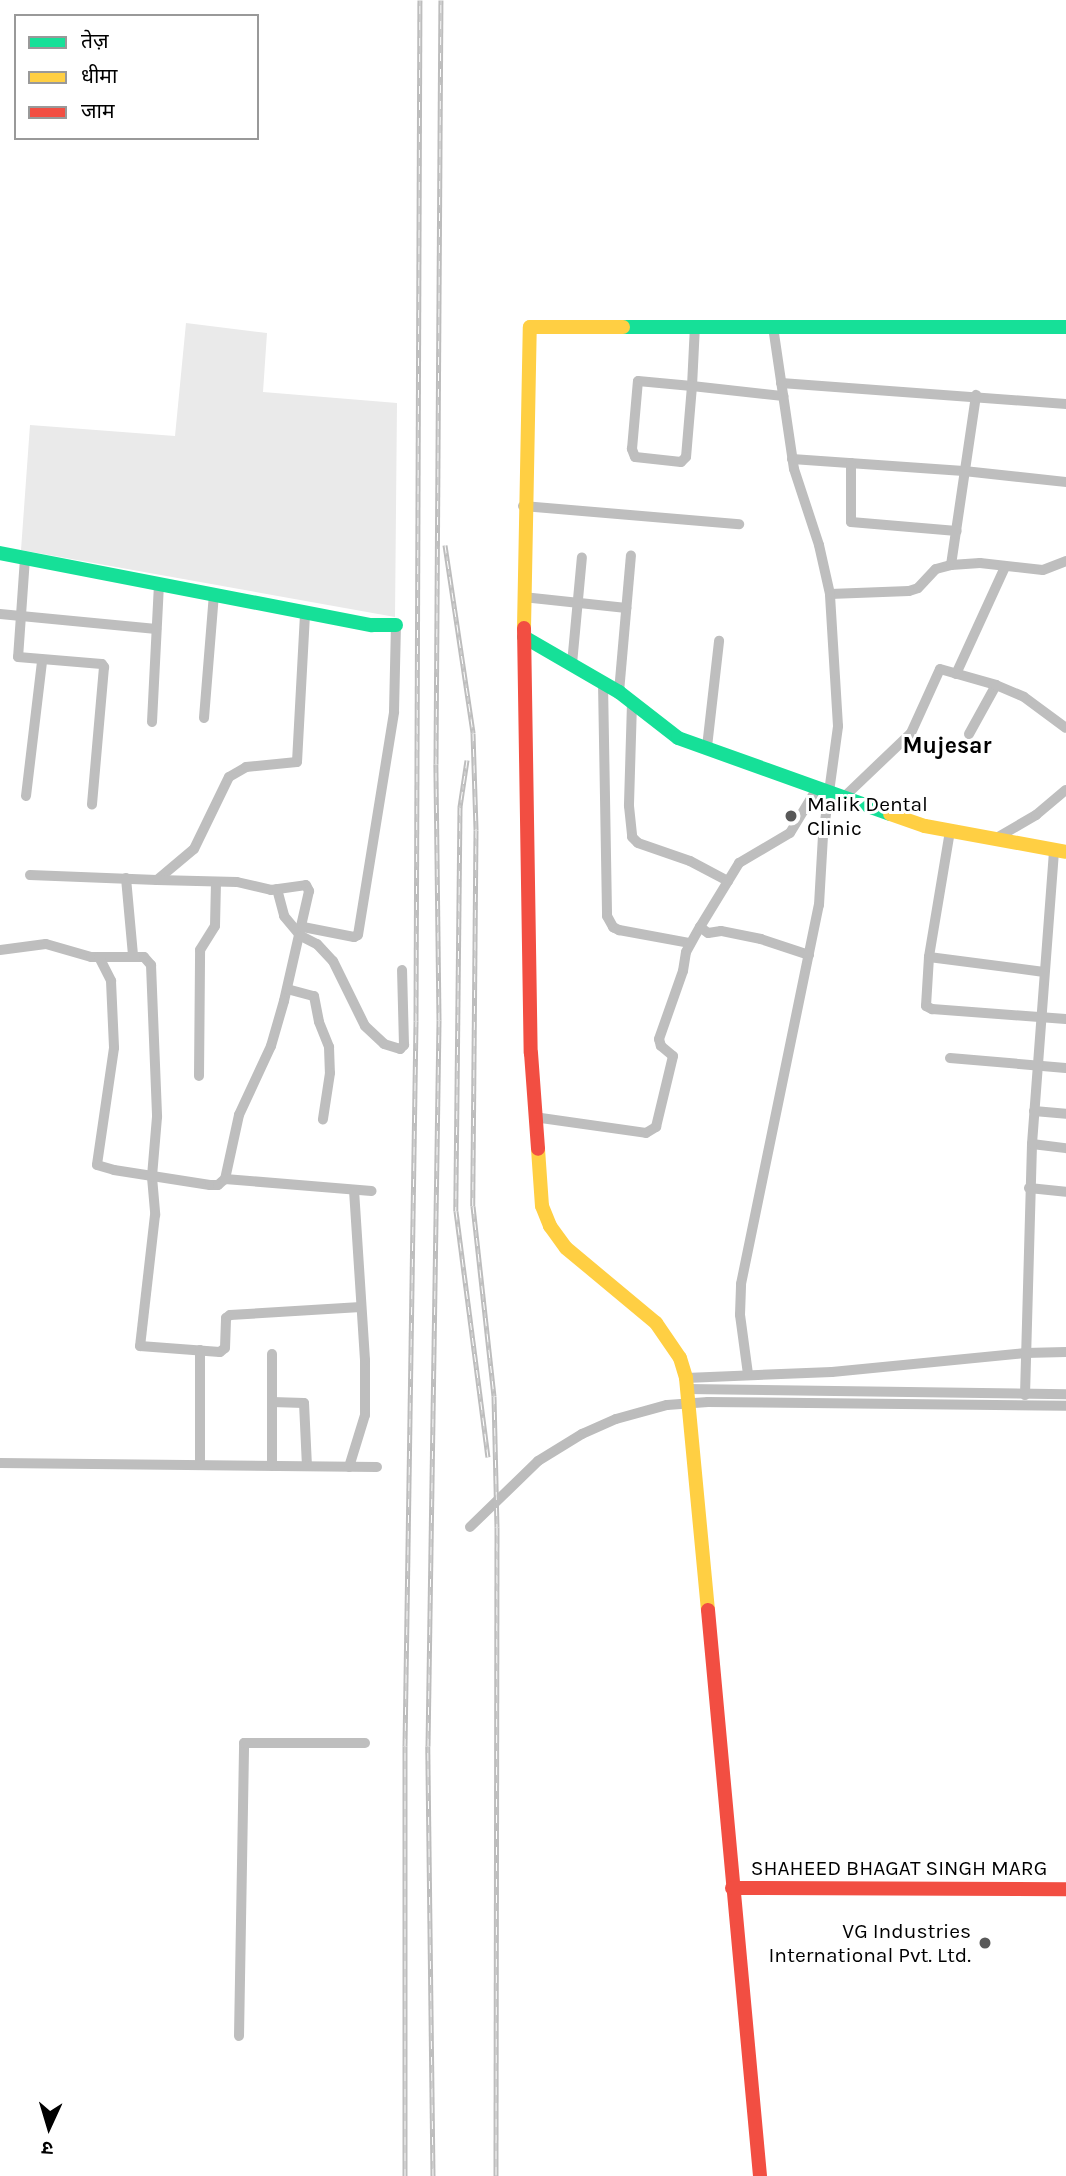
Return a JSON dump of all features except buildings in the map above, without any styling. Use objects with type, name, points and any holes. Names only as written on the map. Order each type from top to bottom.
[{"type":"street","points":[[695,325],[692,386],[685,460],[635,457],[632,449],[637,382],[692,386],[783,396]]},
{"type":"street","points":[[748,1374],[740,1315],[741,1284],[819,905],[822,792],[838,726],[830,594],[819,545],[792,459],[773,326]]},
{"type":"street","points":[[760,2176],[687,1387],[680,1358],[656,1323],[566,1248],[550,1226],[542,1206],[534,1117],[523,597],[523,506],[530,327],[1066,327]]},
{"type":"street","points":[[781,383],[1066,404]]},
{"type":"street","points":[[951,565],[976,396]]},
{"type":"street","points":[[792,459],[964,471],[1066,482]]},
{"type":"street","points":[[852,463],[851,522],[957,531]]},
{"type":"street","points":[[523,506],[739,524]]},
{"type":"street","points":[[0,553],[372,625],[396,625],[394,712],[358,935],[354,937],[302,932]]},
{"type":"street","points":[[619,692],[631,556]]},
{"type":"street","points":[[572,664],[582,557]]},
{"type":"street","points":[[25,558],[18,657],[104,667],[92,804]]},
{"type":"street","points":[[830,594],[909,592],[918,588],[936,569],[951,565],[980,563],[1043,570],[1066,561]]},
{"type":"street","points":[[956,674],[1004,567]]},
{"type":"street","points":[[152,722],[159,584]]},
{"type":"street","points":[[204,718],[214,595]]},
{"type":"street","points":[[523,597],[626,608]]},
{"type":"street","points":[[157,880],[194,849],[229,777],[246,767],[293,763],[298,760],[305,612]]},
{"type":"street","points":[[0,614],[156,629]]},
{"type":"street","points":[[524,637],[619,692],[671,734],[822,792],[925,826],[1060,851],[1044,972],[1029,1188],[1025,1395]]},
{"type":"street","points":[[706,747],[719,641]]},
{"type":"street","points":[[26,796],[42,661]]},
{"type":"street","points":[[844,798],[911,733],[939,670],[996,685],[1035,703],[1066,729]]},
{"type":"street","points":[[603,683],[607,916],[613,927],[619,930],[689,943]]},
{"type":"street","points":[[968,734],[996,685]]},
{"type":"street","points":[[632,703],[629,806],[632,837],[638,843],[690,861],[728,881]]},
{"type":"street","points":[[993,840],[1036,815],[1066,790]]},
{"type":"street","points":[[534,1117],[646,1133],[656,1127],[673,1054],[661,1046],[659,1039],[689,943],[742,859],[790,833],[822,792]]},
{"type":"street","points":[[950,831],[929,957],[925,1003],[928,1008],[1066,1019]]},
{"type":"street","points":[[30,875],[237,882],[277,890],[302,884],[308,887],[302,932],[271,1046],[239,1115],[225,1179],[218,1185],[152,1177],[97,1165],[114,1048],[111,981],[99,957]]},
{"type":"street","points":[[127,878],[133,956]]},
{"type":"street","points":[[200,1076],[200,950],[215,926],[216,883]]},
{"type":"street","points":[[277,890],[284,916],[333,961],[371,1033],[384,1044],[400,1049],[404,1045],[402,970]]},
{"type":"street","points":[[700,927],[708,933],[721,931],[761,939],[809,956]]},
{"type":"street","points":[[0,950],[46,944],[99,957],[144,957],[151,965],[157,1117],[152,1177],[155,1215],[139,1343],[144,1348],[223,1350],[226,1318],[230,1315],[361,1307]]},
{"type":"street","points":[[929,957],[1044,972]]},
{"type":"street","points":[[287,989],[314,996],[319,1022],[329,1047],[330,1073],[323,1119]]},
{"type":"street","points":[[950,1058],[1066,1068]]},
{"type":"street","points":[[1034,1111],[1066,1114]]},
{"type":"street","points":[[1032,1144],[1066,1148]]},
{"type":"street","points":[[225,1179],[372,1191]]},
{"type":"street","points":[[1029,1188],[1066,1192]]},
{"type":"street","points":[[349,1467],[365,1415],[354,1191]]},
{"type":"street","points":[[200,1350],[200,1465]]},
{"type":"street","points":[[687,1387],[748,1374],[832,1372],[1025,1353],[1066,1352]]},
{"type":"street","points":[[272,1354],[272,1466]]},
{"type":"street","points":[[687,1387],[1066,1394]]},
{"type":"street","points":[[272,1402],[304,1403],[307,1466]]},
{"type":"street","points":[[0,1463],[377,1467]]},
{"type":"street","points":[[239,2036],[244,1743],[365,1743]]},
{"type":"street","name":"SHAHEED BHAGAT SINGH MARG","points":[[732,1888],[1066,1889]]},
{"type":"shaded area","points":[[186,323],[267,333],[263,392],[397,403],[395,617],[21,550],[30,425],[175,436]]},
{"type":"waterway","points":[[470,1527],[538,1461],[582,1434],[616,1419],[667,1405],[708,1402],[1066,1406]]},
{"type":"railway","points":[[405,2176],[405,1746],[416,1021],[420,0]]},
{"type":"railway","points":[[433,2176],[428,1746],[439,1020],[436,764],[441,0]]},
{"type":"railway","points":[[445,545],[473,733],[476,830],[473,1206],[494,1396],[497,1527],[496,2176]]},
{"type":"railway","points":[[467,760],[460,807],[456,1211],[488,1457]]},
{"type":"traffic: fast","points":[[623,327],[1066,327]]},
{"type":"traffic: fast","points":[[0,553],[372,625],[396,625]]},
{"type":"traffic: fast","points":[[524,637],[619,692],[678,738],[890,814]]},
{"type":"traffic: slow","points":[[524,628],[530,327],[623,327]]},
{"type":"traffic: slow","points":[[890,814],[925,826],[1066,852]]},
{"type":"traffic: slow","points":[[538,1149],[542,1206],[550,1226],[566,1248],[656,1323],[680,1358],[686,1378],[708,1610]]},
{"type":"traffic: jam","points":[[524,628],[531,1053],[538,1149]]},
{"type":"traffic: jam","points":[[708,1610],[760,2176]]},
{"type":"traffic: jam","points":[[732,1888],[1066,1889]]},
{"type":"place","name":"Malik Dental Clinic","points":[[791,816]]},
{"type":"place","name":"VG Industries International Pvt. Ltd.","points":[[985,1943]]},
{"type":"district","name":"Mujesar","points":[[947,746]]}]
